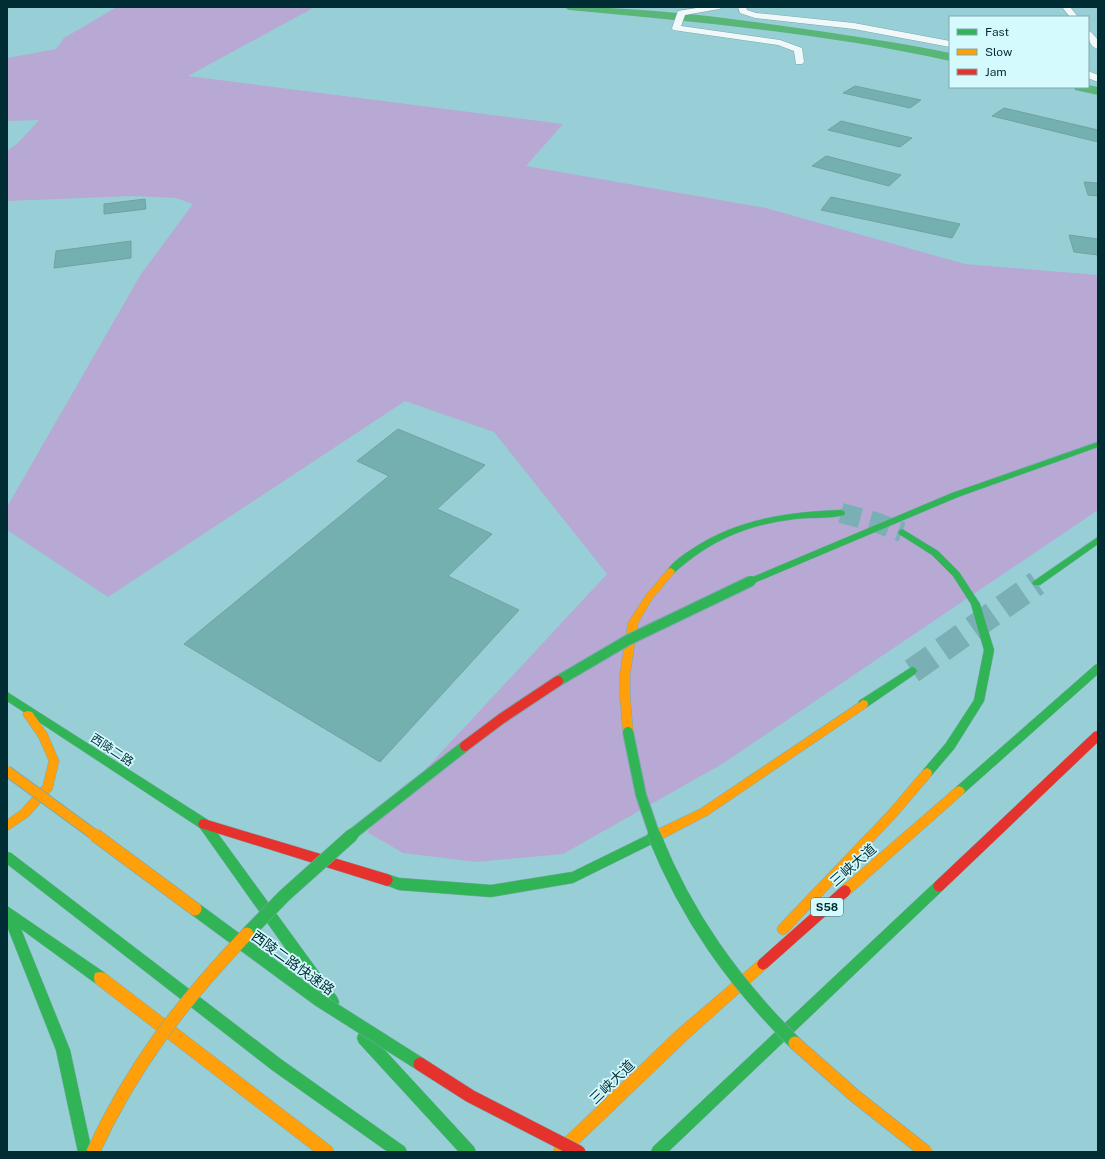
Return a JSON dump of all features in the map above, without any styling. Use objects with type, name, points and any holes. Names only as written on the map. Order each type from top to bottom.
[{"type":"main road","points":[[93,1152],[102,1130],[143,1058],[216,965],[284,896],[341,844],[436,768],[501,719],[579,667],[661,624],[750,581],[956,495],[1098,444]]},
{"type":"main road","points":[[841,513],[814,512],[769,518],[727,532],[696,549],[671,569],[649,595],[634,622],[625,660],[624,682],[628,732],[638,784],[658,846],[682,897],[711,944],[748,992],[792,1040],[844,1088],[926,1152]]},
{"type":"main road","points":[[775,938],[893,813],[950,746],[979,701],[989,650],[975,604],[956,574],[936,553],[902,532]]},
{"type":"main road","points":[[1037,583],[1098,540]]},
{"type":"main road","name":"三峡大道","points":[[560,1152],[683,1034],[1098,668]]},
{"type":"main road","points":[[204,824],[398,884],[491,891],[573,877],[704,812],[912,670]]},
{"type":"main road","points":[[7,697],[27,715],[44,736],[54,762],[48,787],[25,813],[7,826]]},
{"type":"main road","name":"西陵二路","points":[[7,697],[204,824]]},
{"type":"main road","points":[[658,1152],[1098,734]]},
{"type":"main road","name":"西陵二路快速路","points":[[7,771],[313,995],[470,1096],[579,1152]]},
{"type":"main road","points":[[204,824],[340,1012],[468,1152]]},
{"type":"main road","points":[[7,857],[277,1065],[400,1152]]},
{"type":"main road","points":[[8,912],[100,978],[327,1152]]},
{"type":"main road","points":[[8,912],[63,1050],[85,1152]]},
{"type":"main road","points":[[683,1034],[753,960]]},
{"type":"street","points":[[719,7],[681,13],[676,28],[780,43],[799,50],[799,62]]},
{"type":"street","points":[[742,7],[743,11],[755,15],[854,26],[949,44]]},
{"type":"street","points":[[1066,7],[1073,16]]},
{"type":"street","points":[[1089,35],[1098,46]]},
{"type":"street","points":[[1089,74],[1098,79]]},
{"type":"shaded area","points":[[117,7],[315,7],[188,76],[563,124],[526,166],[766,208],[965,264],[1098,275],[1098,510],[722,764],[563,854],[476,862],[403,853],[367,832],[607,574],[494,432],[405,401],[108,597],[7,530],[7,507],[141,274],[193,204],[176,198],[131,196],[7,201],[7,151],[18,143],[39,120],[7,121],[7,58],[56,49],[64,38]]},
{"type":"building","points":[[855,86],[921,100],[910,108],[843,93]]},
{"type":"building","points":[[1004,108],[1098,130],[1098,142],[992,116]]},
{"type":"building","points":[[841,121],[912,138],[900,147],[828,130]]},
{"type":"building","points":[[826,156],[901,175],[889,186],[812,166]]},
{"type":"building","points":[[1084,182],[1098,183],[1098,196],[1088,195]]},
{"type":"building","points":[[831,197],[960,224],[952,238],[821,210]]},
{"type":"building","points":[[145,199],[146,209],[104,214],[104,204]]},
{"type":"building","points":[[1069,235],[1098,239],[1098,255],[1074,252]]},
{"type":"building","points":[[131,241],[131,258],[54,268],[56,251]]},
{"type":"building","points":[[398,429],[485,465],[437,509],[492,534],[448,576],[519,610],[380,762],[184,644],[389,476],[357,461]]},
{"type":"waterway","points":[[569,7],[748,24],[918,50],[949,57]]},
{"type":"waterway","points":[[1084,88],[1098,91]]},
{"type":"tunnel","points":[[841,513],[875,522],[902,532]]},
{"type":"tunnel","points":[[912,671],[1037,583]]},
{"type":"traffic: fast","points":[[751,581],[955,495],[1098,444]]},
{"type":"traffic: fast","points":[[671,571],[688,555],[708,543],[728,533],[750,525],[795,516],[841,513]]},
{"type":"traffic: fast","points":[[902,532],[935,553],[956,574],[975,604],[989,650],[979,701],[950,746],[927,773]]},
{"type":"traffic: fast","points":[[1037,583],[1098,540]]},
{"type":"traffic: fast","points":[[558,681],[581,666],[628,640],[751,581]]},
{"type":"traffic: fast","points":[[959,791],[1098,668]]},
{"type":"traffic: fast","points":[[863,704],[912,671]]},
{"type":"traffic: fast","points":[[7,696],[204,824]]},
{"type":"traffic: fast","points":[[628,732],[638,783],[645,808],[665,862],[679,891],[712,946],[731,972],[751,997],[795,1043]]},
{"type":"traffic: fast","points":[[247,934],[284,896],[341,844],[465,746]]},
{"type":"traffic: fast","points":[[204,824],[332,1002]]},
{"type":"traffic: fast","points":[[387,880],[399,884],[491,891],[573,877],[656,836]]},
{"type":"traffic: fast","points":[[7,857],[277,1065],[400,1152]]},
{"type":"traffic: fast","points":[[658,1152],[939,886]]},
{"type":"traffic: fast","points":[[195,909],[319,1000],[420,1064]]},
{"type":"traffic: fast","points":[[7,912],[100,978]]},
{"type":"traffic: fast","points":[[8,913],[63,1050],[85,1152]]},
{"type":"traffic: fast","points":[[364,1038],[469,1152]]},
{"type":"traffic: slow","points":[[628,732],[625,674],[633,623],[649,597],[671,571]]},
{"type":"traffic: slow","points":[[656,836],[704,812],[863,704]]},
{"type":"traffic: slow","points":[[7,826],[25,813],[48,787],[54,761],[43,736],[28,715]]},
{"type":"traffic: slow","points":[[7,771],[195,909]]},
{"type":"traffic: slow","points":[[783,929],[893,813],[927,773]]},
{"type":"traffic: slow","points":[[845,891],[959,791]]},
{"type":"traffic: slow","points":[[93,1152],[123,1092],[140,1064],[180,1009],[247,934]]},
{"type":"traffic: slow","points":[[560,1152],[683,1034],[763,964]]},
{"type":"traffic: slow","points":[[100,978],[327,1152]]},
{"type":"traffic: slow","points":[[795,1043],[855,1096],[926,1152]]},
{"type":"traffic: jam","points":[[465,746],[501,719],[558,681]]},
{"type":"traffic: jam","points":[[939,886],[1098,735]]},
{"type":"traffic: jam","points":[[204,824],[387,880]]},
{"type":"traffic: jam","points":[[763,964],[845,891]]},
{"type":"traffic: jam","points":[[420,1064],[470,1096],[579,1152]]}]
